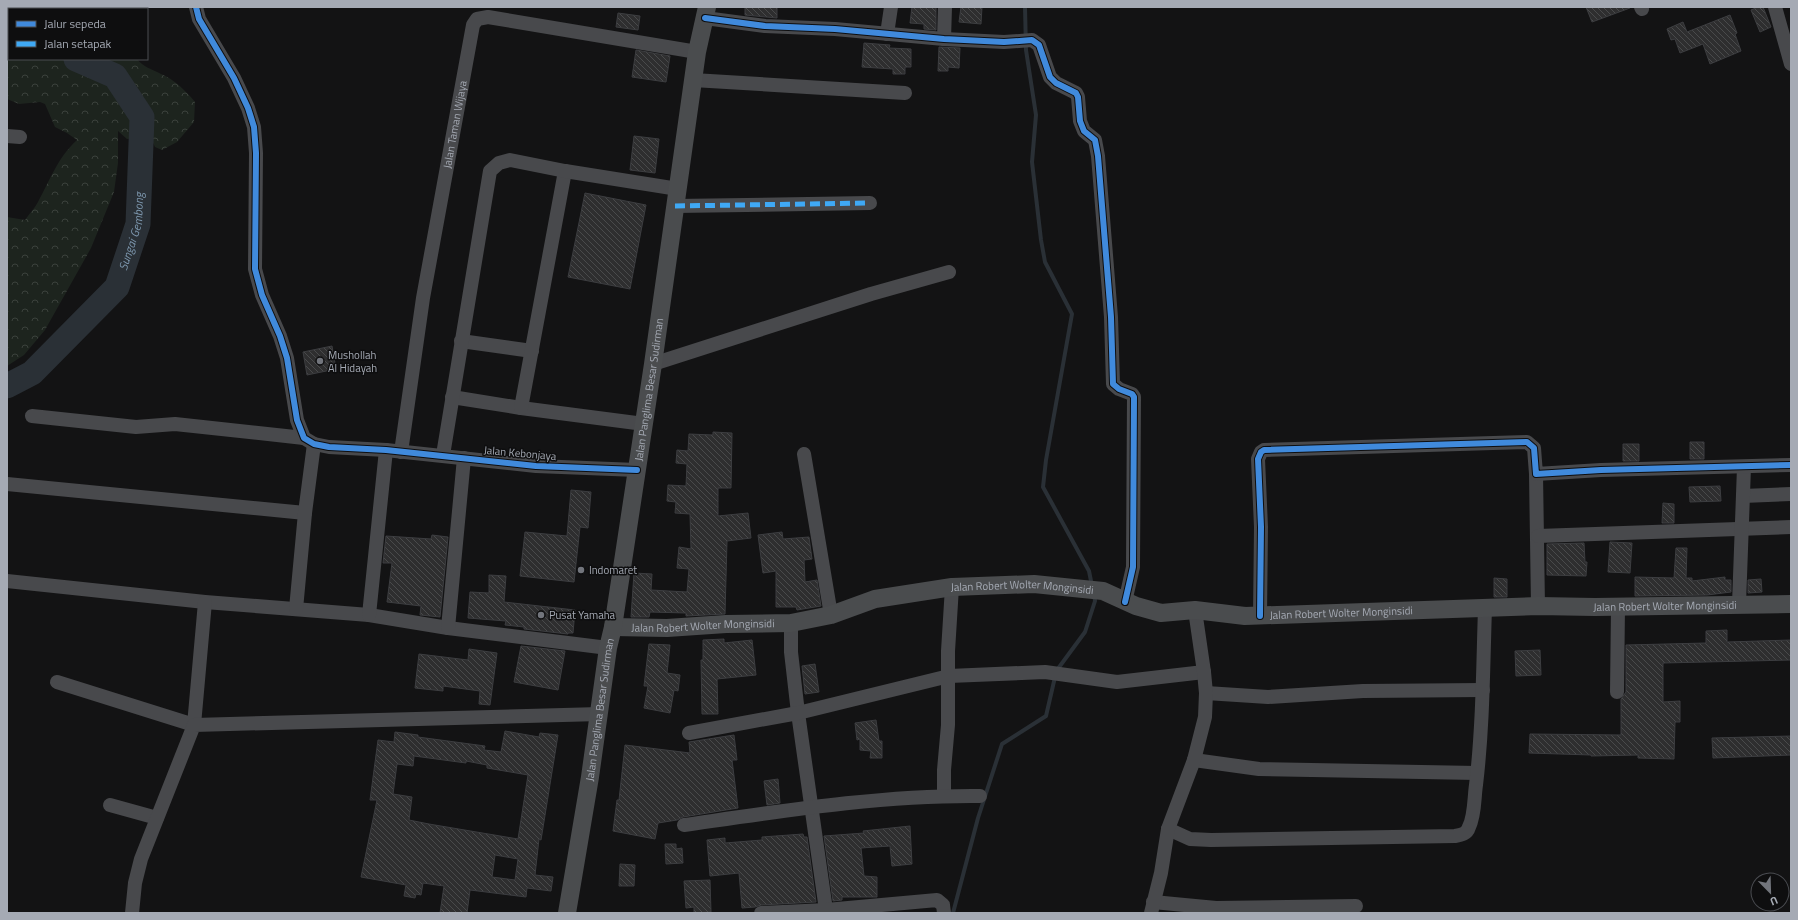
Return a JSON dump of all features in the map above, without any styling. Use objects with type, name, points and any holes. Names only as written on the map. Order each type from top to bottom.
[{"type":"main road","name":"Jalan Panglima Besar Sudirman","points":[[567,913],[600,714],[608,648],[613,627],[644,424],[697,52],[706,13]]},
{"type":"main road","name":"Jalan Robert Wolter Monginsidi","points":[[613,627],[667,628],[791,622],[832,615],[875,599],[952,587],[1034,584],[1103,591],[1125,602],[1161,613],[1195,610],[1245,616],[1538,606],[1618,607],[1791,604]]},
{"type":"street","points":[[196,7],[200,19],[234,78],[248,108],[254,127],[256,153],[255,269],[262,295],[280,336],[287,358],[297,420],[309,441],[296,609]]},
{"type":"street","points":[[887,34],[891,7]]},
{"type":"street","points":[[944,40],[945,7]]},
{"type":"street","points":[[1775,7],[1791,64]]},
{"type":"street","points":[[706,13],[765,26],[887,34],[944,40],[1004,42],[1026,40],[1039,45],[1050,77],[1056,83],[1076,93],[1078,97],[1080,121],[1084,132],[1095,140],[1096,143],[1112,316],[1114,384],[1119,389],[1132,394],[1134,397],[1133,566],[1125,602]]},
{"type":"street","name":"Jalan Taman Wijaya","points":[[401,452],[425,290],[473,25],[477,19],[488,17],[697,52]]},
{"type":"street","points":[[694,80],[905,93]]},
{"type":"street","points":[[443,455],[490,171],[499,163],[510,160],[677,197],[870,203]]},
{"type":"street","points":[[521,408],[565,172]]},
{"type":"street","points":[[653,364],[871,294],[949,272]]},
{"type":"street","points":[[461,341],[532,351]]},
{"type":"street","points":[[452,397],[521,408],[644,424]]},
{"type":"street","name":"Jalan Kebonjaya","points":[[32,416],[136,427],[176,424],[309,441],[329,447],[443,455],[536,466],[637,470]]},
{"type":"street","points":[[1260,616],[1261,527],[1258,459],[1261,452],[1264,450],[1527,442],[1534,448],[1536,474],[1538,606]]},
{"type":"street","points":[[369,615],[386,450]]},
{"type":"street","points":[[804,454],[832,615]]},
{"type":"street","points":[[448,628],[464,458]]},
{"type":"street","points":[[1536,474],[1601,470],[1791,465]]},
{"type":"street","points":[[1739,604],[1744,467]]},
{"type":"street","points":[[7,484],[304,513]]},
{"type":"street","points":[[1743,496],[1791,494]]},
{"type":"street","points":[[1538,536],[1791,527]]},
{"type":"street","points":[[7,580],[205,602],[369,615],[448,628],[608,648]]},
{"type":"street","points":[[944,796],[944,770],[948,725],[948,651],[952,587]]},
{"type":"street","points":[[132,913],[135,882],[141,859],[194,725],[205,602]]},
{"type":"street","points":[[1617,692],[1618,607]]},
{"type":"street","points":[[1168,829],[1190,839],[1211,840],[1462,835],[1469,828],[1477,773],[1483,690],[1485,608]]},
{"type":"street","points":[[1195,610],[1206,693],[1205,717],[1194,760],[1168,829],[1161,873],[1152,908],[1356,906]]},
{"type":"street","points":[[791,622],[791,652],[798,713],[826,910]]},
{"type":"street","points":[[689,733],[798,713],[949,676],[1045,672],[1069,674],[1117,682],[1204,672]]},
{"type":"street","points":[[57,682],[194,725],[600,714]]},
{"type":"street","points":[[1206,693],[1268,697],[1363,691],[1483,690]]},
{"type":"street","points":[[1194,760],[1259,770],[1477,773]]},
{"type":"street","points":[[684,825],[811,807],[944,796],[980,796]]},
{"type":"street","points":[[110,804],[158,818]]},
{"type":"street","points":[[761,913],[826,910],[938,900],[943,905],[944,913]]},
{"type":"green space","points":[[7,7],[139,7],[8,8],[8,60],[138,60],[145,66],[175,82],[195,102],[194,122],[177,142],[162,150],[155,147],[150,136],[127,139],[118,131],[118,163],[114,192],[91,248],[45,330],[24,355],[7,366],[7,217],[25,220],[37,204],[59,161],[77,140],[55,127],[45,104],[40,102],[19,104],[7,99]]},
{"type":"building","points":[[745,7],[777,7],[777,18],[745,15]]},
{"type":"building","points":[[912,7],[936,7],[936,30],[924,29],[924,24],[910,23]]},
{"type":"building","points":[[961,7],[982,7],[981,24],[959,22]]},
{"type":"building","points":[[1586,7],[1630,7],[1630,8],[1592,22]]},
{"type":"building","points":[[1758,7],[1763,7],[1771,27],[1760,32],[1751,10]]},
{"type":"building","points":[[618,13],[640,16],[638,30],[616,27]]},
{"type":"building","points":[[1730,15],[1737,33],[1735,34],[1741,51],[1710,64],[1703,44],[1680,53],[1675,39],[1671,40],[1667,29],[1683,22],[1687,32]]},
{"type":"building","points":[[864,43],[890,45],[889,48],[911,49],[911,67],[905,67],[905,74],[893,74],[893,69],[862,67]]},
{"type":"building","points":[[939,47],[960,48],[959,68],[948,67],[948,71],[938,71]]},
{"type":"building","points":[[636,50],[670,56],[666,82],[632,77]]},
{"type":"building","points":[[634,136],[659,139],[655,173],[630,170]]},
{"type":"building","points":[[585,193],[646,205],[630,289],[568,277]]},
{"type":"building","name":"Mushollah Al Hidayah","points":[[332,346],[336,369],[307,375],[303,352]]},
{"type":"building","points":[[713,432],[732,433],[731,488],[718,488],[718,516],[748,513],[751,538],[727,541],[725,614],[686,616],[686,613],[650,612],[649,617],[631,617],[634,573],[652,574],[651,590],[687,592],[689,569],[677,568],[679,547],[691,549],[690,514],[675,513],[676,502],[667,501],[668,485],[686,486],[687,464],[676,463],[677,450],[688,451],[689,434],[713,435]]},
{"type":"building","points":[[1690,442],[1704,442],[1704,459],[1690,459]]},
{"type":"building","points":[[1623,444],[1639,444],[1639,461],[1623,461]]},
{"type":"building","points":[[1720,486],[1721,501],[1690,502],[1689,487]]},
{"type":"building","points":[[571,490],[591,492],[588,528],[580,527],[574,582],[520,576],[525,532],[567,536]]},
{"type":"building","points":[[1663,503],[1674,504],[1674,523],[1662,523]]},
{"type":"building","points":[[782,532],[783,539],[809,537],[812,559],[804,560],[805,582],[817,580],[821,606],[797,610],[796,607],[776,607],[776,571],[763,573],[758,535]]},
{"type":"building","points":[[432,535],[448,537],[440,617],[420,615],[421,606],[387,602],[392,563],[383,563],[386,536],[431,539]]},
{"type":"building","points":[[1610,542],[1632,543],[1630,573],[1608,572]]},
{"type":"building","points":[[1584,543],[1585,562],[1587,562],[1586,576],[1547,575],[1547,544]]},
{"type":"building","points":[[1676,548],[1687,548],[1686,578],[1692,578],[1692,581],[1725,577],[1725,580],[1731,580],[1731,592],[1707,595],[1635,596],[1635,577],[1674,578]]},
{"type":"building","points":[[489,575],[506,576],[504,602],[575,610],[573,633],[568,634],[524,629],[524,627],[505,625],[506,621],[468,618],[470,592],[489,593]]},
{"type":"building","points":[[1494,578],[1507,579],[1507,597],[1494,597]]},
{"type":"building","points":[[1761,579],[1762,592],[1748,593],[1748,580]]},
{"type":"building","points":[[1727,630],[1727,642],[1791,640],[1791,660],[1663,663],[1663,702],[1680,701],[1680,722],[1675,722],[1674,759],[1638,758],[1638,755],[1591,756],[1529,753],[1530,734],[1621,735],[1621,699],[1626,692],[1626,645],[1706,643],[1706,631]]},
{"type":"building","points":[[724,639],[724,643],[752,640],[756,675],[717,679],[718,714],[702,714],[701,660],[703,660],[703,640]]},
{"type":"building","points":[[649,644],[670,645],[667,673],[680,675],[678,691],[674,690],[670,713],[644,708],[648,686],[644,686]]},
{"type":"building","points":[[521,646],[565,651],[558,690],[514,682]]},
{"type":"building","points":[[469,649],[497,653],[490,705],[479,704],[480,691],[443,686],[443,691],[415,688],[419,654],[468,660]]},
{"type":"building","points":[[1540,650],[1541,675],[1516,676],[1515,651]]},
{"type":"building","points":[[815,664],[819,692],[805,694],[802,666]]},
{"type":"building","points":[[876,720],[879,741],[882,741],[882,758],[870,758],[871,751],[860,750],[860,739],[857,740],[855,723]]},
{"type":"building","points":[[505,731],[539,737],[540,733],[558,735],[541,840],[539,839],[535,875],[553,877],[551,891],[527,888],[526,897],[470,890],[467,913],[440,913],[444,886],[423,883],[421,895],[416,894],[415,898],[404,896],[406,885],[361,877],[377,800],[370,800],[378,740],[394,742],[395,732],[418,735],[418,737],[485,746],[484,750],[501,752]],"holes":[[[414,756],[466,763],[466,761],[487,765],[487,768],[528,775],[518,839],[409,820],[412,797],[393,794],[397,764],[413,766]],[[495,855],[518,859],[515,880],[492,877]]]},
{"type":"building","points":[[734,735],[737,760],[732,760],[738,808],[683,817],[677,820],[658,823],[655,839],[613,831],[617,800],[619,800],[625,745],[690,753],[689,742]]},
{"type":"building","points":[[1791,736],[1791,755],[1713,758],[1712,738]]},
{"type":"building","points":[[778,779],[780,803],[767,805],[764,781]]},
{"type":"building","points":[[910,826],[912,864],[892,866],[890,846],[861,848],[864,876],[877,877],[877,897],[842,897],[842,900],[833,901],[824,836],[864,833],[863,831]]},
{"type":"building","points":[[803,834],[804,837],[807,837],[816,902],[761,905],[742,908],[739,873],[710,876],[707,840],[725,838],[725,843],[762,840],[762,837]]},
{"type":"building","points":[[665,844],[676,844],[676,849],[682,848],[683,863],[666,864]]},
{"type":"building","points":[[620,864],[635,865],[634,886],[619,886]]},
{"type":"building","points":[[710,880],[711,912],[694,913],[694,907],[686,908],[684,881]]},
{"type":"waterway","points":[[1025,7],[1026,50],[1036,115],[1032,162],[1041,240],[1045,262],[1072,314],[1046,460],[1043,487],[1089,571],[1092,586]]},
{"type":"waterway","name":"Sungai Gembong","points":[[7,386],[32,373],[117,287],[138,224],[142,117],[115,76],[78,60]]},
{"type":"waterway","points":[[1057,670],[1085,632],[1095,601],[1094,594]]},
{"type":"waterway","points":[[953,913],[978,818],[1002,744],[1046,716],[1055,677]]},
{"type":"marked path","points":[[675,206],[870,203]]},
{"type":"cycle path","points":[[196,7],[199,19],[234,78],[248,108],[254,127],[256,153],[255,269],[262,295],[280,336],[287,358],[297,420],[304,438],[314,444],[329,447],[386,450],[536,466],[637,470]]},
{"type":"cycle path","points":[[705,18],[765,26],[835,29],[944,39],[1004,42],[1032,40],[1039,45],[1050,77],[1056,83],[1076,93],[1078,97],[1080,121],[1084,131],[1095,140],[1098,156],[1111,317],[1113,384],[1119,389],[1132,394],[1134,397],[1133,567],[1125,602]]},
{"type":"cycle path","points":[[1260,616],[1261,527],[1258,459],[1261,452],[1264,450],[1527,442],[1534,448],[1536,474],[1601,470],[1791,465]]},
{"type":"place","name":"Mushollah Al Hidayah","points":[[320,361]]},
{"type":"place","name":"Indomaret","points":[[581,570]]},
{"type":"place","name":"Pusat Yamaha","points":[[541,615]]}]
